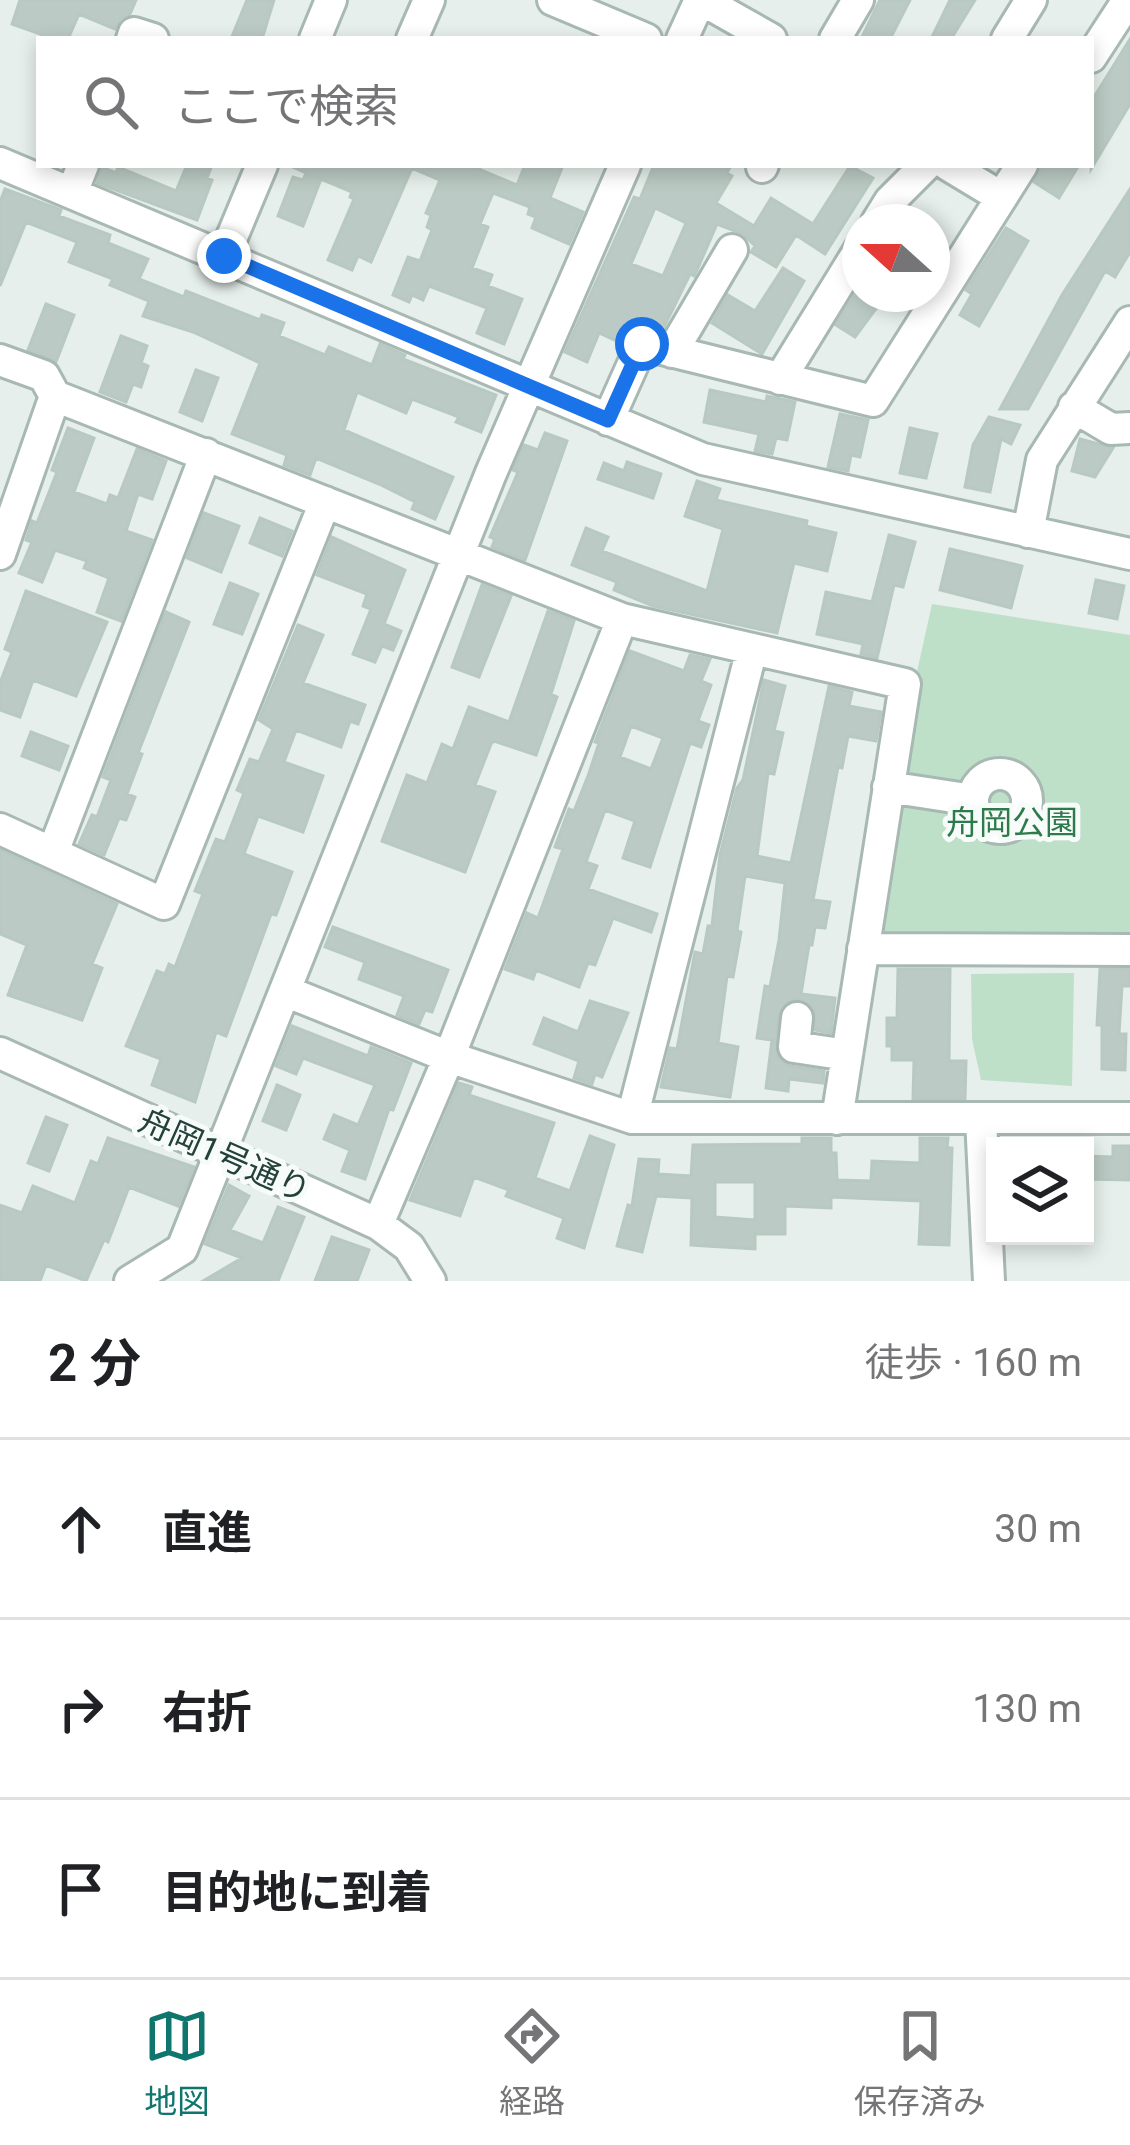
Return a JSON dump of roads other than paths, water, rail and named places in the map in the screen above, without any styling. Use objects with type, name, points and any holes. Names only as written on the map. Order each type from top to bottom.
[{"type":"street","points":[[316,36],[331,0]]},
{"type":"street","points":[[413,36],[429,0]]},
{"type":"street","points":[[553,0],[639,36]]},
{"type":"street","points":[[683,36],[701,0],[766,36]]},
{"type":"street","points":[[837,36],[858,0]]},
{"type":"street","points":[[1009,36],[1031,0]]},
{"type":"street","points":[[1094,52],[1128,0]]},
{"type":"street","points":[[0,163],[77,179],[224,256],[703,459],[1130,554]]},
{"type":"street","points":[[224,256],[261,168]]},
{"type":"street","points":[[130,1281],[182,1249],[527,384],[624,168]]},
{"type":"street","points":[[888,204],[923,168]]},
{"type":"street","points":[[953,168],[1001,196]]},
{"type":"street","points":[[608,420],[642,344],[872,401],[1020,168]]},
{"type":"street","points":[[672,352],[732,250]]},
{"type":"street","points":[[780,379],[842,278]]},
{"type":"street","points":[[1028,532],[1042,460],[1130,322]]},
{"type":"street","points":[[0,360],[44,376],[55,396],[622,620],[905,684],[837,1119]]},
{"type":"street","points":[[0,554],[55,396]]},
{"type":"street","points":[[1074,407],[1111,429],[1130,428]]},
{"type":"street","points":[[52,853],[206,454]]},
{"type":"street","points":[[0,829],[164,904],[325,502]]},
{"type":"street","points":[[378,1224],[622,620]]},
{"type":"street","points":[[632,1118],[752,649]]},
{"type":"street","points":[[888,787],[973,800]]},
{"type":"street","points":[[863,949],[1130,950]]},
{"type":"street","points":[[285,991],[449,1057],[632,1118],[1130,1118]]},
{"type":"street","points":[[797,1018],[794,1047],[847,1054]]},
{"type":"street","name":"舟岡1号通り","points":[[0,1052],[378,1224],[409,1247],[430,1281]]},
{"type":"street","points":[[981,1119],[988,1281]]},
{"type":"park label","name":"舟岡公園","points":[[1012,822]]}]
